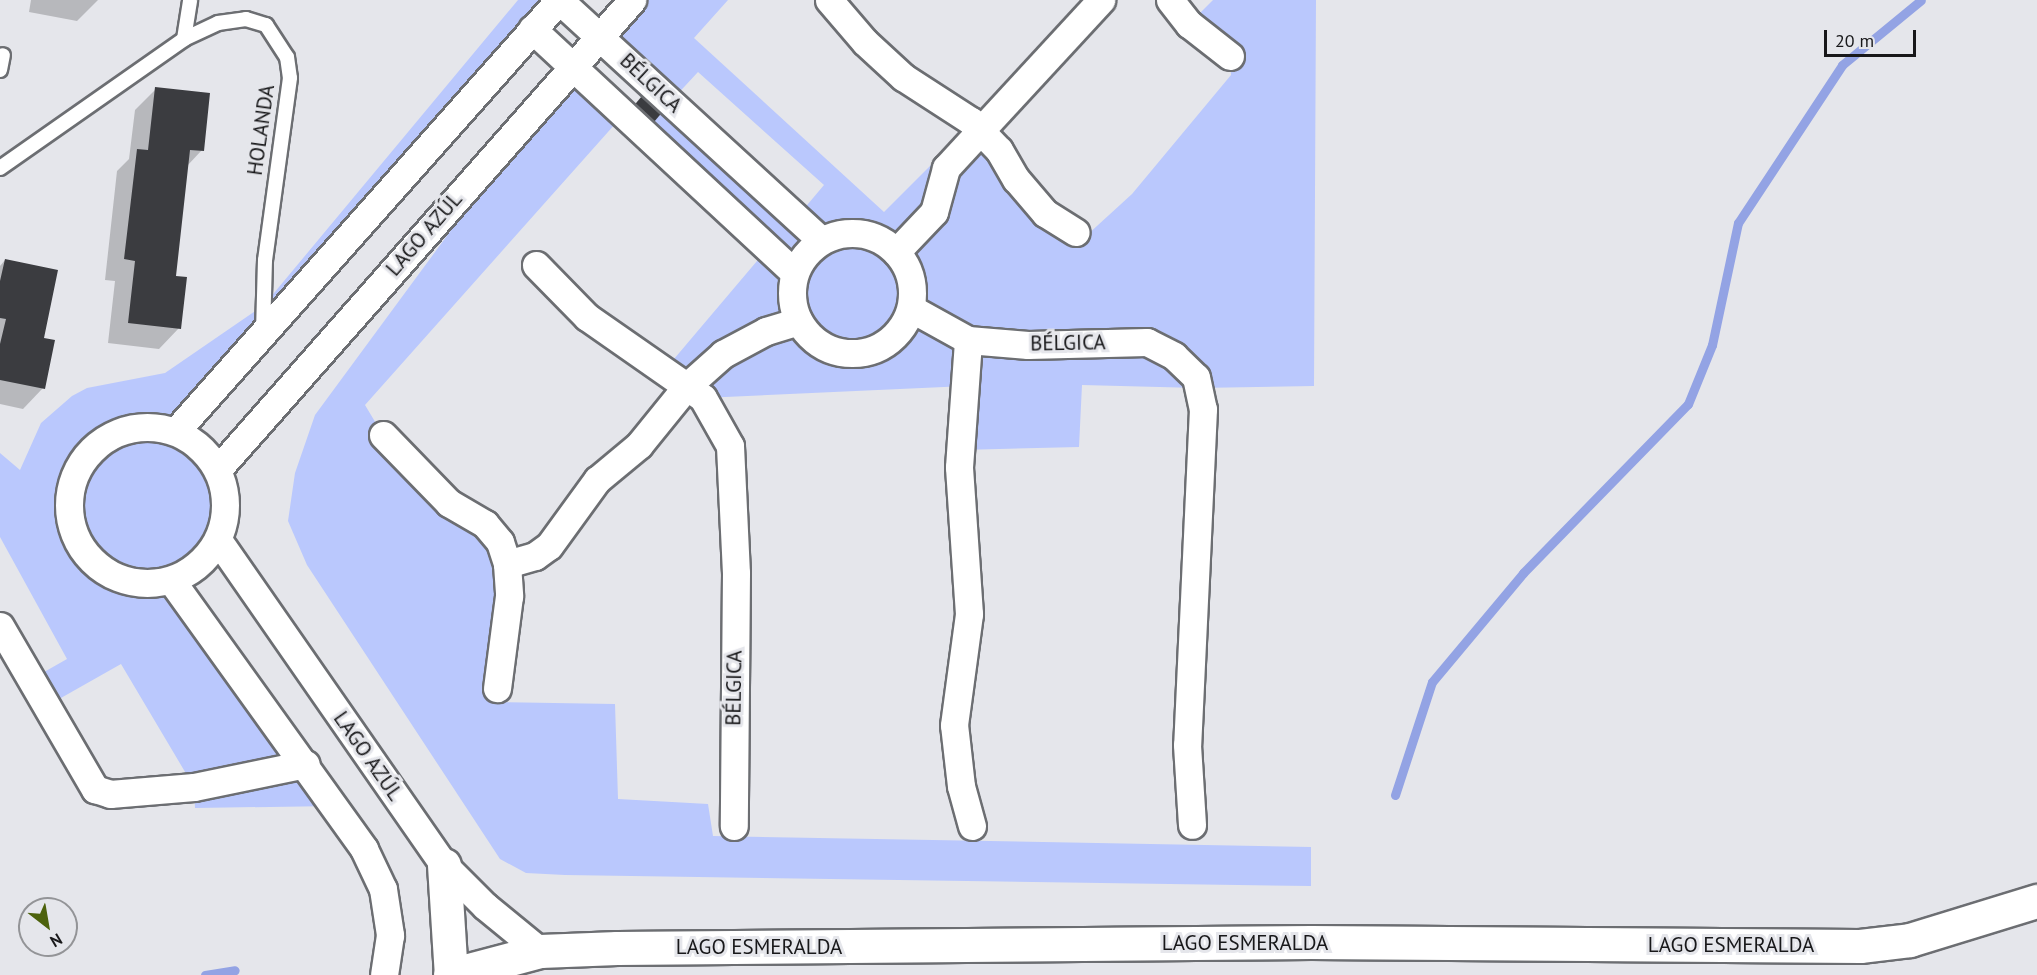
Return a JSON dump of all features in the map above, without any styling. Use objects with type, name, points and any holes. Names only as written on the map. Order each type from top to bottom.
[{"type":"street","name":"BÉLGICA","points":[[559,0],[821,240]]},
{"type":"street","points":[[176,431],[559,0]]},
{"type":"street","name":"LAGO AZÚL","points":[[218,469],[598,35],[632,0]]},
{"type":"street","points":[[829,0],[865,42],[903,76],[936,95],[981,132],[1045,213],[1076,232]]},
{"type":"street","points":[[896,252],[934,212],[946,168],[1101,0]]},
{"type":"street","points":[[1170,0],[1190,24],[1230,56]]},
{"type":"street","name":"BÉLGICA","points":[[532,29],[792,270]]},
{"type":"street","points":[[843,233],[866,233],[896,252],[910,269],[912,309],[897,336],[870,352],[840,352],[813,338],[794,315],[791,291],[792,270],[805,252],[821,240],[843,233]]},
{"type":"street","name":"BÉLGICA","points":[[536,265],[587,317],[703,398],[730,446],[736,573],[734,826]]},
{"type":"street","points":[[912,309],[968,340],[959,467],[969,614],[954,724],[961,786],[972,826]]},
{"type":"street","points":[[507,564],[535,556],[549,546],[597,480],[639,444],[686,387],[723,354],[766,331],[798,321]]},
{"type":"street","name":"BÉLGICA","points":[[968,340],[1028,345],[1147,342],[1174,356],[1196,377],[1203,409],[1187,745],[1192,825]]},
{"type":"street","points":[[140,427],[176,431],[200,446],[218,469],[226,498],[218,540],[201,562],[171,580],[151,584],[126,581],[100,568],[76,539],[68,514],[71,483],[80,464],[95,446],[114,433],[140,427]]},
{"type":"street","points":[[382,435],[449,503],[485,524],[500,542],[507,564],[508,627],[496,688]]},
{"type":"street","name":"LAGO AZÚL","points":[[218,540],[444,865],[485,906],[540,951]]},
{"type":"street","points":[[171,580],[306,764],[364,849],[383,890],[390,935],[384,975]]},
{"type":"street","points":[[0,626],[95,789],[110,794],[194,787],[306,764]]},
{"type":"street","points":[[444,865],[450,975]]},
{"type":"street","name":"LAGO ESMERALDA","points":[[450,975],[540,951],[1299,942],[1860,946],[1910,940],[2031,901]]},
{"type":"lane","points":[[184,39],[190,0]]},
{"type":"lane","name":"HOLANDA","points":[[0,168],[184,39],[218,23],[246,19],[266,25],[287,57],[290,78],[264,260],[263,333]]},
{"type":"lane","points":[[0,70],[3,55]]},
{"type":"shaded area","points":[[518,0],[559,0],[176,431],[200,446],[218,469],[226,499],[218,540],[201,562],[172,580],[334,806],[195,808],[194,787],[121,664],[45,707],[30,680],[67,659],[0,537],[0,453],[20,470],[41,423],[72,396],[87,388],[165,373],[264,305]]},
{"type":"shaded area","points":[[632,0],[728,0],[694,38],[884,212],[973,123],[1086,236],[1132,194],[1231,75],[1230,56],[1189,24],[1213,0],[1316,0],[1314,386],[1198,388],[1082,385],[1079,447],[961,450],[966,386],[703,398],[663,372],[768,248],[644,132],[672,101],[599,35]],"holes":[[[698,72],[824,185],[797,217],[672,100]]]},
{"type":"shaded area","points":[[572,66],[624,114],[365,405],[383,435],[500,542],[497,688],[493,702],[615,704],[618,799],[708,804],[713,836],[1311,847],[1311,886],[565,875],[526,873],[500,859],[307,565],[288,521],[295,473],[315,415]]},
{"type":"building","points":[[652,84],[672,101],[646,132],[626,115]]},
{"type":"building","points":[[155,87],[210,93],[204,151],[190,150],[176,276],[187,277],[181,329],[128,323],[135,261],[124,259],[137,149],[148,150]]},
{"type":"building","points":[[5,259],[58,270],[44,338],[55,340],[45,389],[0,380],[0,344],[6,319],[0,318],[0,281]]},
{"type":"waterway","points":[[1395,795],[1432,682],[1523,573],[1688,404],[1712,345],[1738,223],[1842,65],[1921,0]]},
{"type":"waterway","points":[[205,975],[235,970]]}]
